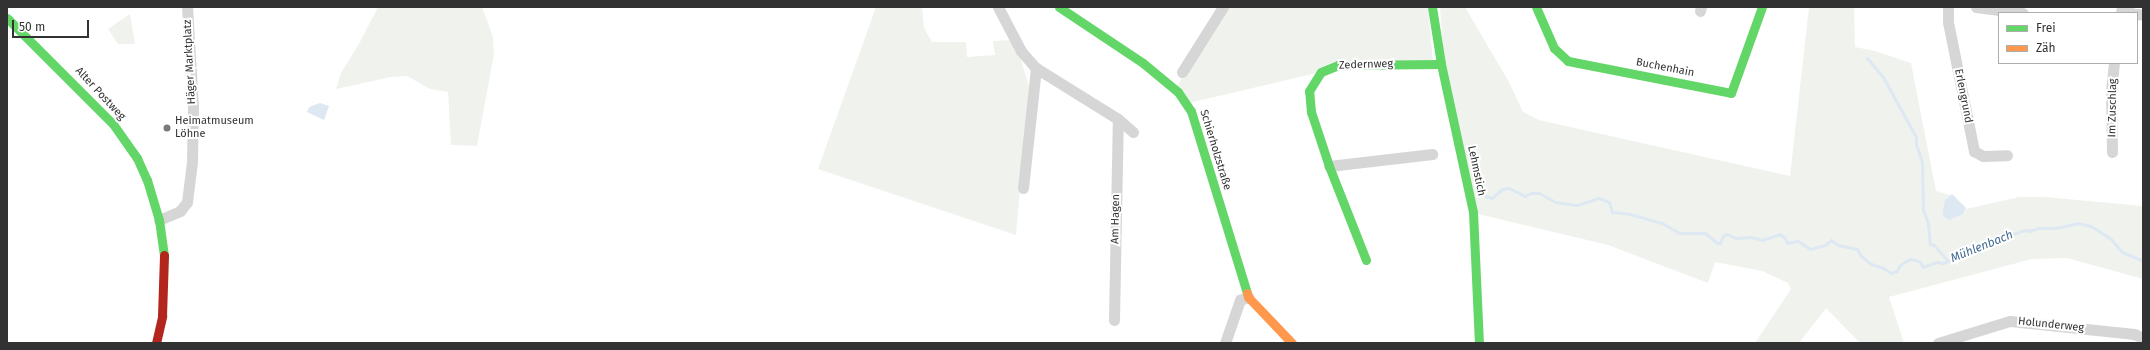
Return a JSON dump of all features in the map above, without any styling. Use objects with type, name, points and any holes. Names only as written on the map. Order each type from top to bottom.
[{"type":"street","name":"Häger Marktplatz","points":[[159,220],[180,211],[187,202],[192,162],[193,107],[187,7]]},
{"type":"street","points":[[998,7],[1021,51],[1036,68],[1118,119],[1133,132]]},
{"type":"street","name":"Schierholzstraße","points":[[1059,7],[1143,63],[1178,92],[1191,111],[1248,297],[1292,343]]},
{"type":"street","points":[[1182,72],[1223,7]]},
{"type":"street","name":"Lehmstich","points":[[1432,7],[1441,64],[1472,212],[1478,343]]},
{"type":"street","name":"Buchenhain","points":[[1536,7],[1554,48],[1568,61],[1731,93],[1762,7]]},
{"type":"street","name":"Erlengrund","points":[[1948,7],[1948,22],[1974,151],[1983,156],[2007,155]]},
{"type":"street","points":[[1976,7],[2016,12]]},
{"type":"street","name":"Alter Postweg","points":[[7,18],[113,124],[137,158],[159,220],[164,256],[162,316],[156,343]]},
{"type":"street","name":"Zedernweg","points":[[1366,260],[1329,166],[1311,112],[1309,91],[1321,72],[1338,64],[1441,64]]},
{"type":"street","name":"Im Zuschlag","points":[[2112,152],[2111,91],[2114,64]]},
{"type":"street","points":[[1023,188],[1036,68]]},
{"type":"street","name":"Am Hagen","points":[[1114,320],[1118,119]]},
{"type":"street","points":[[1329,166],[1432,154]]},
{"type":"street","points":[[1225,343],[1240,300],[1248,297]]},
{"type":"street","name":"Holunderweg","points":[[1938,343],[2010,321],[2134,334],[2143,338]]},
{"type":"shaded area","points":[[378,7],[482,7],[493,37],[494,54],[477,146],[451,145],[448,92],[430,89],[407,76],[391,77],[336,89],[341,73],[360,42]]},
{"type":"shaded area","points":[[876,7],[922,7],[924,28],[932,42],[966,42],[967,57],[995,55],[993,41],[1010,40],[1020,57],[1029,86],[1016,235],[818,169]]},
{"type":"shaded area","points":[[1226,7],[1428,7],[1433,62],[1312,74],[1189,103],[1177,86]]},
{"type":"shaded area","points":[[1440,7],[1465,7],[1509,82],[1523,112],[1539,120],[1790,176],[1809,7],[1854,7],[1855,47],[1875,51],[1911,63],[1936,191],[1950,195],[1945,200],[1963,214],[1966,209],[2019,197],[2045,197],[2143,206],[2143,279],[2067,258],[2032,259],[1889,297],[1904,343],[1860,343],[1826,308],[1799,343],[1755,343],[1791,289],[1788,283],[1762,271],[1715,262],[1708,283],[1608,245],[1478,214],[1444,62]]},
{"type":"shaded area","points":[[130,14],[135,44],[118,44],[108,29]]},
{"type":"shaded area","points":[[320,103],[329,106],[324,120],[307,112],[309,107]]},
{"type":"shaded area","points":[[1952,194],[1966,208],[1963,214],[1949,220],[1943,216],[1943,211],[1945,200]]},
{"type":"waterway","points":[[1867,58],[1883,77],[1916,137],[1916,144],[1922,162],[1923,210],[1928,223],[1930,244],[1934,245],[1948,261]]},
{"type":"waterway","name":"Mühlenbach","points":[[1485,196],[1492,198],[1502,189],[1509,188],[1525,196],[1531,193],[1539,193],[1555,202],[1577,205],[1599,198],[1609,202],[1612,212],[1630,214],[1662,223],[1679,233],[1705,233],[1717,243],[1720,243],[1723,236],[1727,234],[1736,238],[1751,237],[1762,240],[1780,234],[1785,238],[1787,243],[1798,241],[1810,249],[1825,245],[1831,240],[1838,245],[1857,249],[1861,256],[1871,264],[1883,268],[1891,273],[1897,271],[1900,265],[1910,259],[1919,261],[1923,267],[1937,262],[1942,263],[1977,252],[2004,237],[2024,230],[2029,231],[2039,228],[2055,228],[2078,223],[2091,226],[2111,239],[2122,252],[2143,261]]},
{"type":"traffic: fast","points":[[1059,7],[1143,63],[1178,92],[1191,111],[1247,293]]},
{"type":"traffic: fast","points":[[1432,7],[1441,64],[1473,212],[1479,343]]},
{"type":"traffic: fast","points":[[1536,7],[1554,48],[1568,61],[1731,93],[1762,7]]},
{"type":"traffic: fast","points":[[7,18],[113,124],[137,158],[147,180],[159,220],[164,255]]},
{"type":"traffic: fast","points":[[1366,260],[1329,166],[1311,112],[1309,91],[1321,72],[1338,65],[1441,64]]},
{"type":"traffic: slow","points":[[1247,293],[1248,297],[1292,343]]},
{"type":"traffic: jam","points":[[156,343],[162,316],[164,255]]},
{"type":"place","name":"Heimatmuseum Löhne","points":[[167,128]]}]
